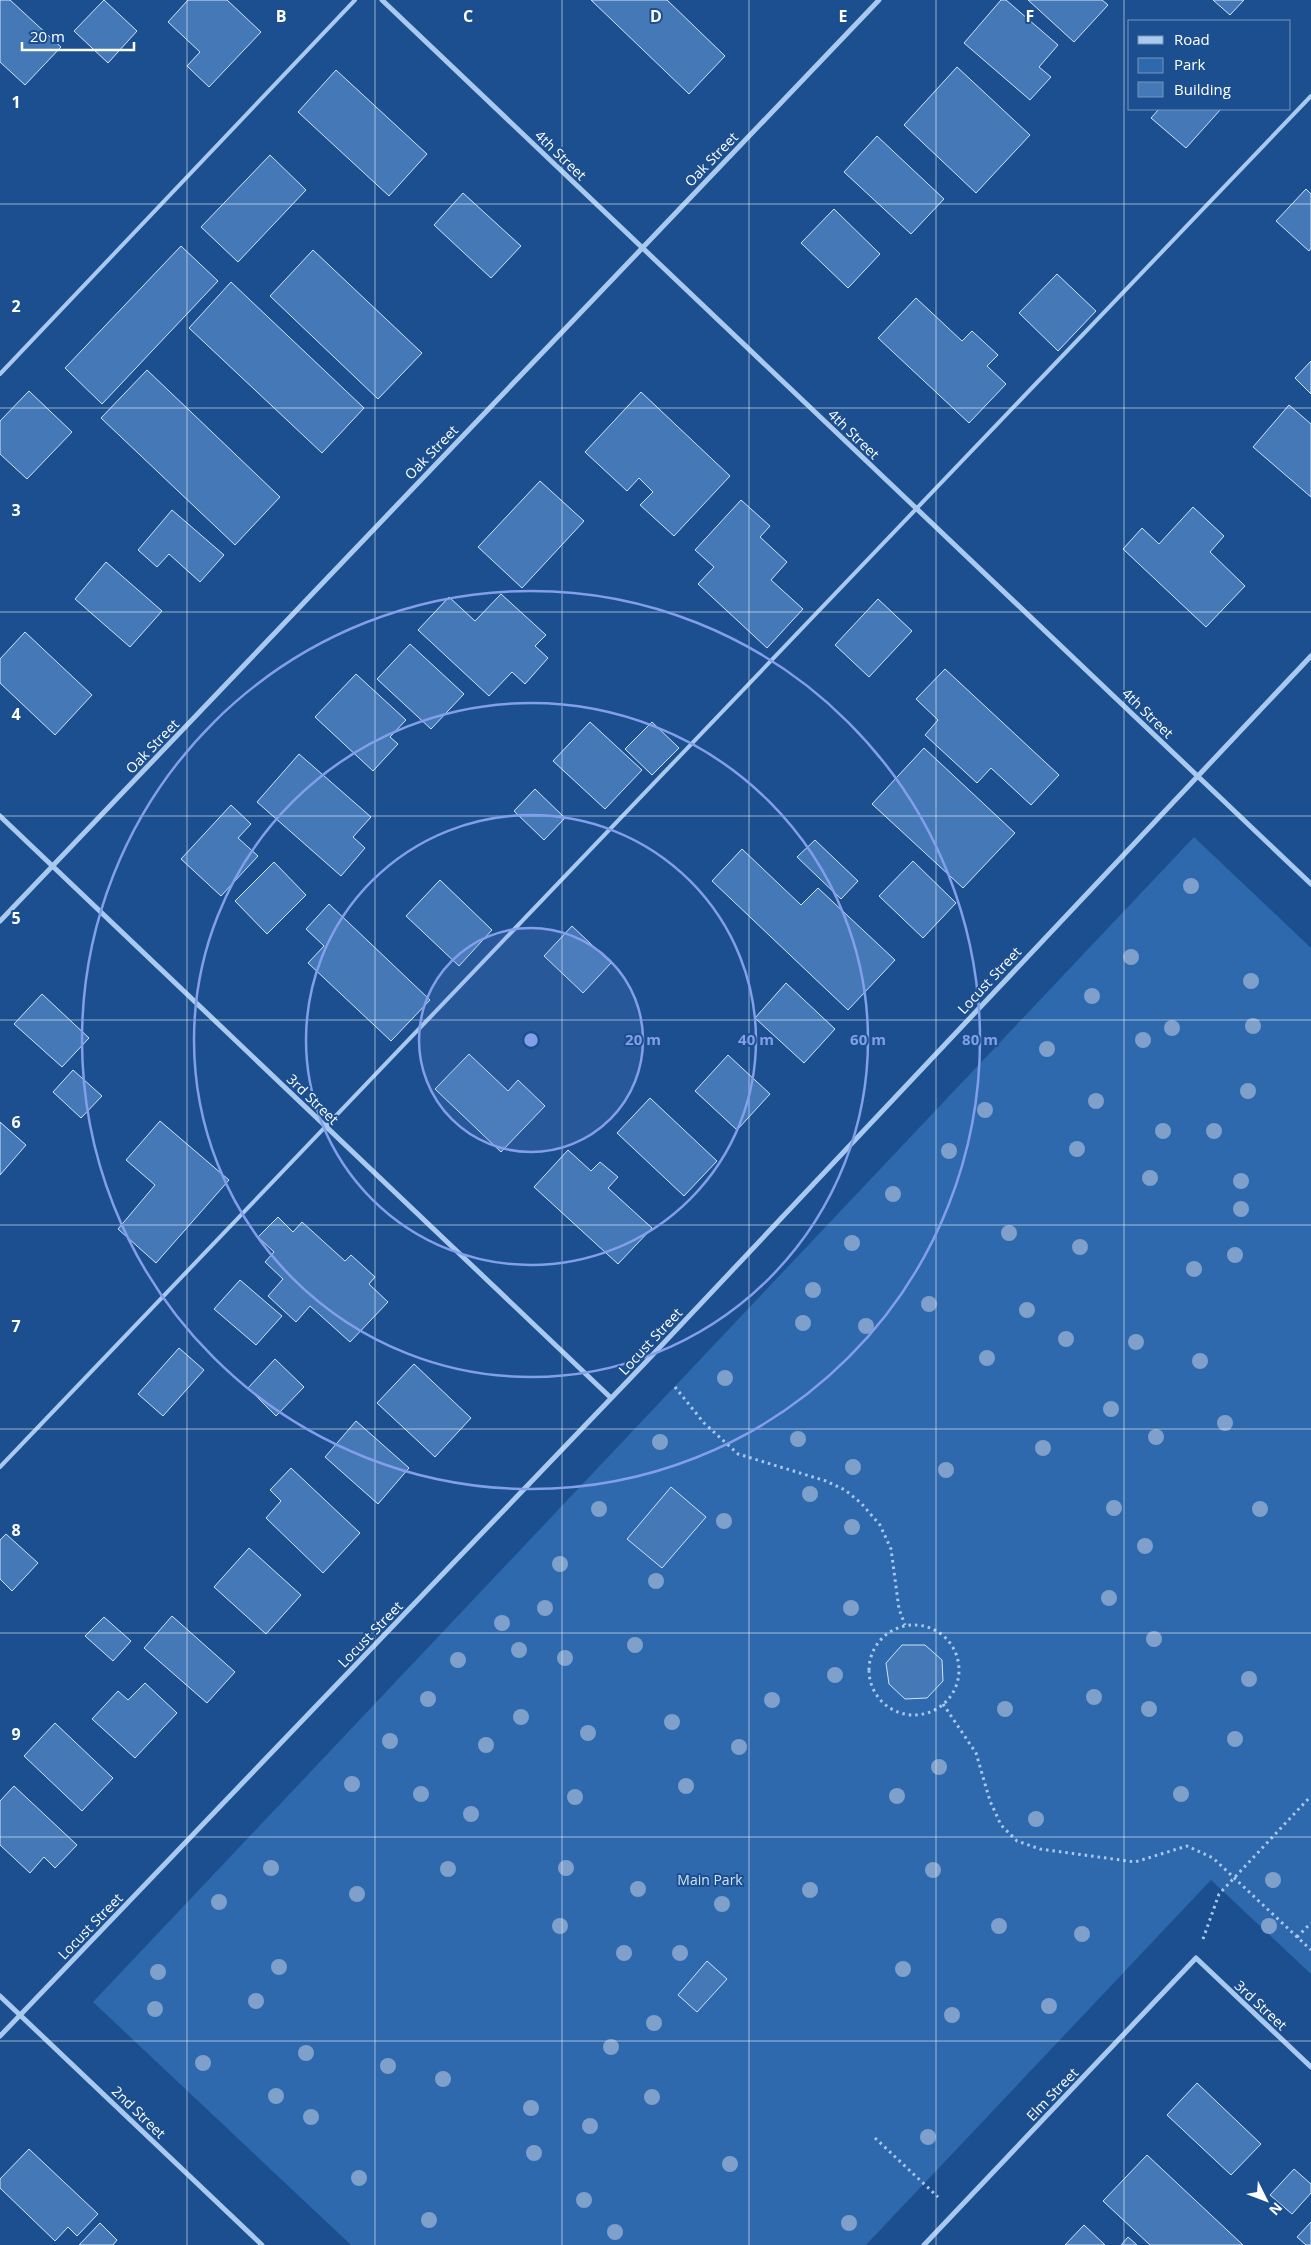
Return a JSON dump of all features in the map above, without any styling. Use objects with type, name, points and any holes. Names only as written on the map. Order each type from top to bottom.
[{"type":"street","name":"4th Street","points":[[382,0],[1311,884]]},
{"type":"street","name":"Oak Street","points":[[0,921],[877,1]]},
{"type":"street","name":"Locust Street","points":[[0,2036],[611,1398],[1311,656]]},
{"type":"street","name":"3rd Street","points":[[0,816],[611,1398]]},
{"type":"street","name":"3rd Street","points":[[1196,1958],[1311,2067]]},
{"type":"street","name":"Elm Street","points":[[924,2245],[1196,1958]]},
{"type":"street","name":"2nd Street","points":[[0,1996],[262,2245]]},
{"type":"lane","points":[[0,374],[355,0]]},
{"type":"lane","points":[[0,1467],[1311,96]]},
{"type":"path","points":[[675,1387],[704,1423],[738,1454],[826,1481],[845,1490],[861,1503],[880,1525],[891,1549],[899,1609],[905,1625]]},
{"type":"path","points":[[905,1625],[921,1625],[936,1630],[948,1640],[956,1654],[959,1670],[956,1685],[939,1708],[924,1714],[908,1715],[893,1711],[881,1701],[871,1685],[868,1670],[871,1654],[879,1641],[892,1631],[905,1625]]},
{"type":"path","points":[[943,1704],[976,1753],[990,1801],[1001,1825],[1017,1841],[1040,1849],[1135,1862],[1187,1846],[1213,1858],[1311,1950]]},
{"type":"path","points":[[1196,1958],[1219,1894],[1311,1796]]},
{"type":"path","points":[[1297,1937],[1311,1923]]},
{"type":"path","points":[[875,2138],[955,2212]]},
{"type":"green space","name":"Main Park","points":[[1194,837],[1311,948],[1311,1974],[1211,1880],[866,2245],[351,2245],[93,2002]]},
{"type":"building","points":[[0,0],[10,0],[61,47],[25,85],[0,62]]},
{"type":"building","points":[[104,0],[137,31],[108,63],[74,31]]},
{"type":"building","points":[[188,0],[227,0],[261,32],[209,87],[187,66],[200,52],[168,22]]},
{"type":"building","points":[[591,0],[667,0],[725,56],[689,94]]},
{"type":"building","points":[[1001,0],[1006,0],[1058,45],[1039,67],[1051,77],[1030,100],[964,43]]},
{"type":"building","points":[[1028,0],[1102,0],[1108,5],[1074,42]]},
{"type":"building","points":[[1213,0],[1244,0],[1230,15]]},
{"type":"building","points":[[957,67],[1030,135],[976,193],[904,125]]},
{"type":"building","points":[[336,70],[427,154],[389,196],[298,112]]},
{"type":"building","points":[[1158,110],[1220,110],[1186,148],[1151,118]]},
{"type":"building","points":[[877,136],[944,199],[911,234],[844,172]]},
{"type":"building","points":[[270,155],[306,190],[238,262],[201,227]]},
{"type":"building","points":[[1306,189],[1311,194],[1311,248],[1309,251],[1276,221]]},
{"type":"building","points":[[463,193],[521,246],[491,278],[434,225]]},
{"type":"building","points":[[834,209],[880,254],[848,288],[801,243]]},
{"type":"building","points":[[181,246],[218,281],[102,404],[65,368]]},
{"type":"building","points":[[313,250],[422,353],[378,399],[270,296]]},
{"type":"building","points":[[1057,274],[1096,311],[1058,351],[1019,313]]},
{"type":"building","points":[[231,282],[364,408],[322,453],[189,328]]},
{"type":"building","points":[[916,298],[962,341],[972,331],[998,355],[987,366],[1006,384],[969,423],[878,338]]},
{"type":"building","points":[[1311,361],[1311,394],[1295,378]]},
{"type":"building","points":[[147,370],[280,497],[235,545],[101,418]]},
{"type":"building","points":[[29,391],[72,432],[27,479],[0,454],[0,421]]},
{"type":"building","points":[[641,392],[730,476],[674,536],[640,505],[653,492],[639,478],[627,491],[585,452]]},
{"type":"building","points":[[1289,405],[1311,424],[1311,497],[1253,447]]},
{"type":"building","points":[[540,481],[584,521],[522,588],[478,547]]},
{"type":"building","points":[[741,500],[770,526],[760,537],[787,562],[771,580],[803,609],[767,648],[698,584],[714,567],[695,550]]},
{"type":"building","points":[[1193,507],[1224,536],[1210,552],[1245,586],[1206,627],[1123,549],[1142,528],[1159,544]]},
{"type":"building","points":[[172,510],[224,555],[200,582],[169,554],[157,567],[138,550]]},
{"type":"building","points":[[106,562],[162,611],[130,647],[75,599]]},
{"type":"building","points":[[501,594],[546,635],[535,646],[548,658],[525,684],[512,672],[489,696],[418,630],[449,597],[475,621]]},
{"type":"building","points":[[878,599],[912,631],[869,677],[835,645]]},
{"type":"building","points":[[25,632],[92,695],[55,735],[0,683],[0,659]]},
{"type":"building","points":[[410,644],[464,694],[431,729],[377,679]]},
{"type":"building","points":[[945,669],[1059,775],[1031,805],[991,768],[977,783],[925,735],[938,720],[916,699]]},
{"type":"building","points":[[356,674],[406,720],[390,737],[398,744],[373,771],[315,717]]},
{"type":"building","points":[[590,722],[642,770],[605,809],[553,761]]},
{"type":"building","points":[[652,722],[679,748],[652,775],[625,749]]},
{"type":"building","points":[[924,748],[1015,833],[963,888],[872,804]]},
{"type":"building","points":[[299,754],[371,817],[353,837],[365,848],[341,876],[257,802]]},
{"type":"building","points":[[535,789],[565,818],[544,840],[514,811]]},
{"type":"building","points":[[231,805],[251,824],[238,838],[258,856],[221,896],[181,859]]},
{"type":"building","points":[[815,840],[858,881],[841,899],[797,857]]},
{"type":"building","points":[[742,849],[801,905],[818,888],[895,960],[848,1010],[712,881]]},
{"type":"building","points":[[913,861],[956,903],[923,938],[879,896]]},
{"type":"building","points":[[274,862],[306,895],[267,934],[235,901]]},
{"type":"building","points":[[440,880],[492,930],[459,966],[406,916]]},
{"type":"building","points":[[329,904],[430,1000],[391,1041],[308,963],[324,946],[306,929]]},
{"type":"building","points":[[572,926],[611,963],[583,993],[544,956]]},
{"type":"building","points":[[786,983],[835,1029],[804,1063],[755,1018]]},
{"type":"building","points":[[42,994],[89,1038],[62,1067],[14,1024]]},
{"type":"building","points":[[469,1054],[508,1091],[518,1080],[545,1106],[501,1152],[435,1089]]},
{"type":"building","points":[[728,1055],[770,1094],[737,1130],[695,1091]]},
{"type":"building","points":[[73,1070],[102,1096],[81,1118],[53,1092]]},
{"type":"building","points":[[650,1098],[717,1161],[684,1196],[617,1133]]},
{"type":"building","points":[[160,1121],[229,1180],[156,1263],[118,1229],[155,1185],[126,1160]]},
{"type":"building","points":[[0,1122],[26,1145],[0,1175]]},
{"type":"building","points":[[568,1150],[591,1171],[600,1162],[618,1177],[608,1188],[652,1228],[618,1264],[534,1187]]},
{"type":"building","points":[[278,1217],[293,1232],[302,1222],[345,1261],[351,1255],[375,1277],[369,1284],[388,1302],[350,1342],[310,1306],[296,1322],[268,1296],[283,1279],[265,1262],[274,1252],[258,1237]]},
{"type":"building","points":[[240,1280],[282,1316],[256,1345],[214,1309]]},
{"type":"building","points":[[179,1348],[204,1370],[163,1416],[138,1394]]},
{"type":"building","points":[[275,1359],[304,1387],[276,1416],[248,1388]]},
{"type":"building","points":[[414,1364],[471,1418],[435,1457],[377,1403]]},
{"type":"building","points":[[356,1421],[409,1468],[378,1504],[325,1457]]},
{"type":"building","points":[[291,1468],[360,1533],[323,1573],[266,1518],[281,1501],[270,1490]]},
{"type":"building","points":[[671,1487],[706,1517],[662,1568],[627,1539]]},
{"type":"building","points":[[6,1534],[38,1563],[12,1591],[0,1579],[0,1540]]},
{"type":"building","points":[[249,1548],[301,1595],[266,1634],[214,1587]]},
{"type":"building","points":[[172,1616],[235,1672],[207,1703],[144,1648]]},
{"type":"building","points":[[104,1617],[131,1641],[113,1661],[85,1636]]},
{"type":"building","points":[[902,1645],[925,1645],[942,1660],[943,1681],[927,1698],[905,1699],[889,1684],[886,1663]]},
{"type":"building","points":[[145,1683],[177,1713],[135,1758],[92,1719],[118,1691],[128,1700]]},
{"type":"building","points":[[55,1723],[113,1778],[82,1811],[24,1756]]},
{"type":"building","points":[[14,1786],[77,1845],[55,1868],[44,1857],[30,1873],[0,1845],[0,1801]]},
{"type":"building","points":[[707,1961],[727,1979],[697,2012],[678,1995]]},
{"type":"building","points":[[1197,2083],[1261,2144],[1231,2175],[1167,2115]]},
{"type":"building","points":[[29,2149],[98,2214],[77,2236],[68,2227],[55,2241],[0,2188],[0,2179]]},
{"type":"building","points":[[1147,2155],[1243,2245],[1150,2245],[1103,2201]]},
{"type":"building","points":[[1294,2169],[1311,2184],[1311,2193],[1292,2214],[1270,2195]]},
{"type":"building","points":[[1311,2222],[1311,2245],[1306,2245],[1297,2237]]},
{"type":"building","points":[[100,2223],[117,2240],[113,2245],[79,2245]]},
{"type":"building","points":[[1084,2225],[1105,2245],[1065,2245]]},
{"type":"building","points":[[1128,2237],[1137,2245],[1121,2245]]}]
